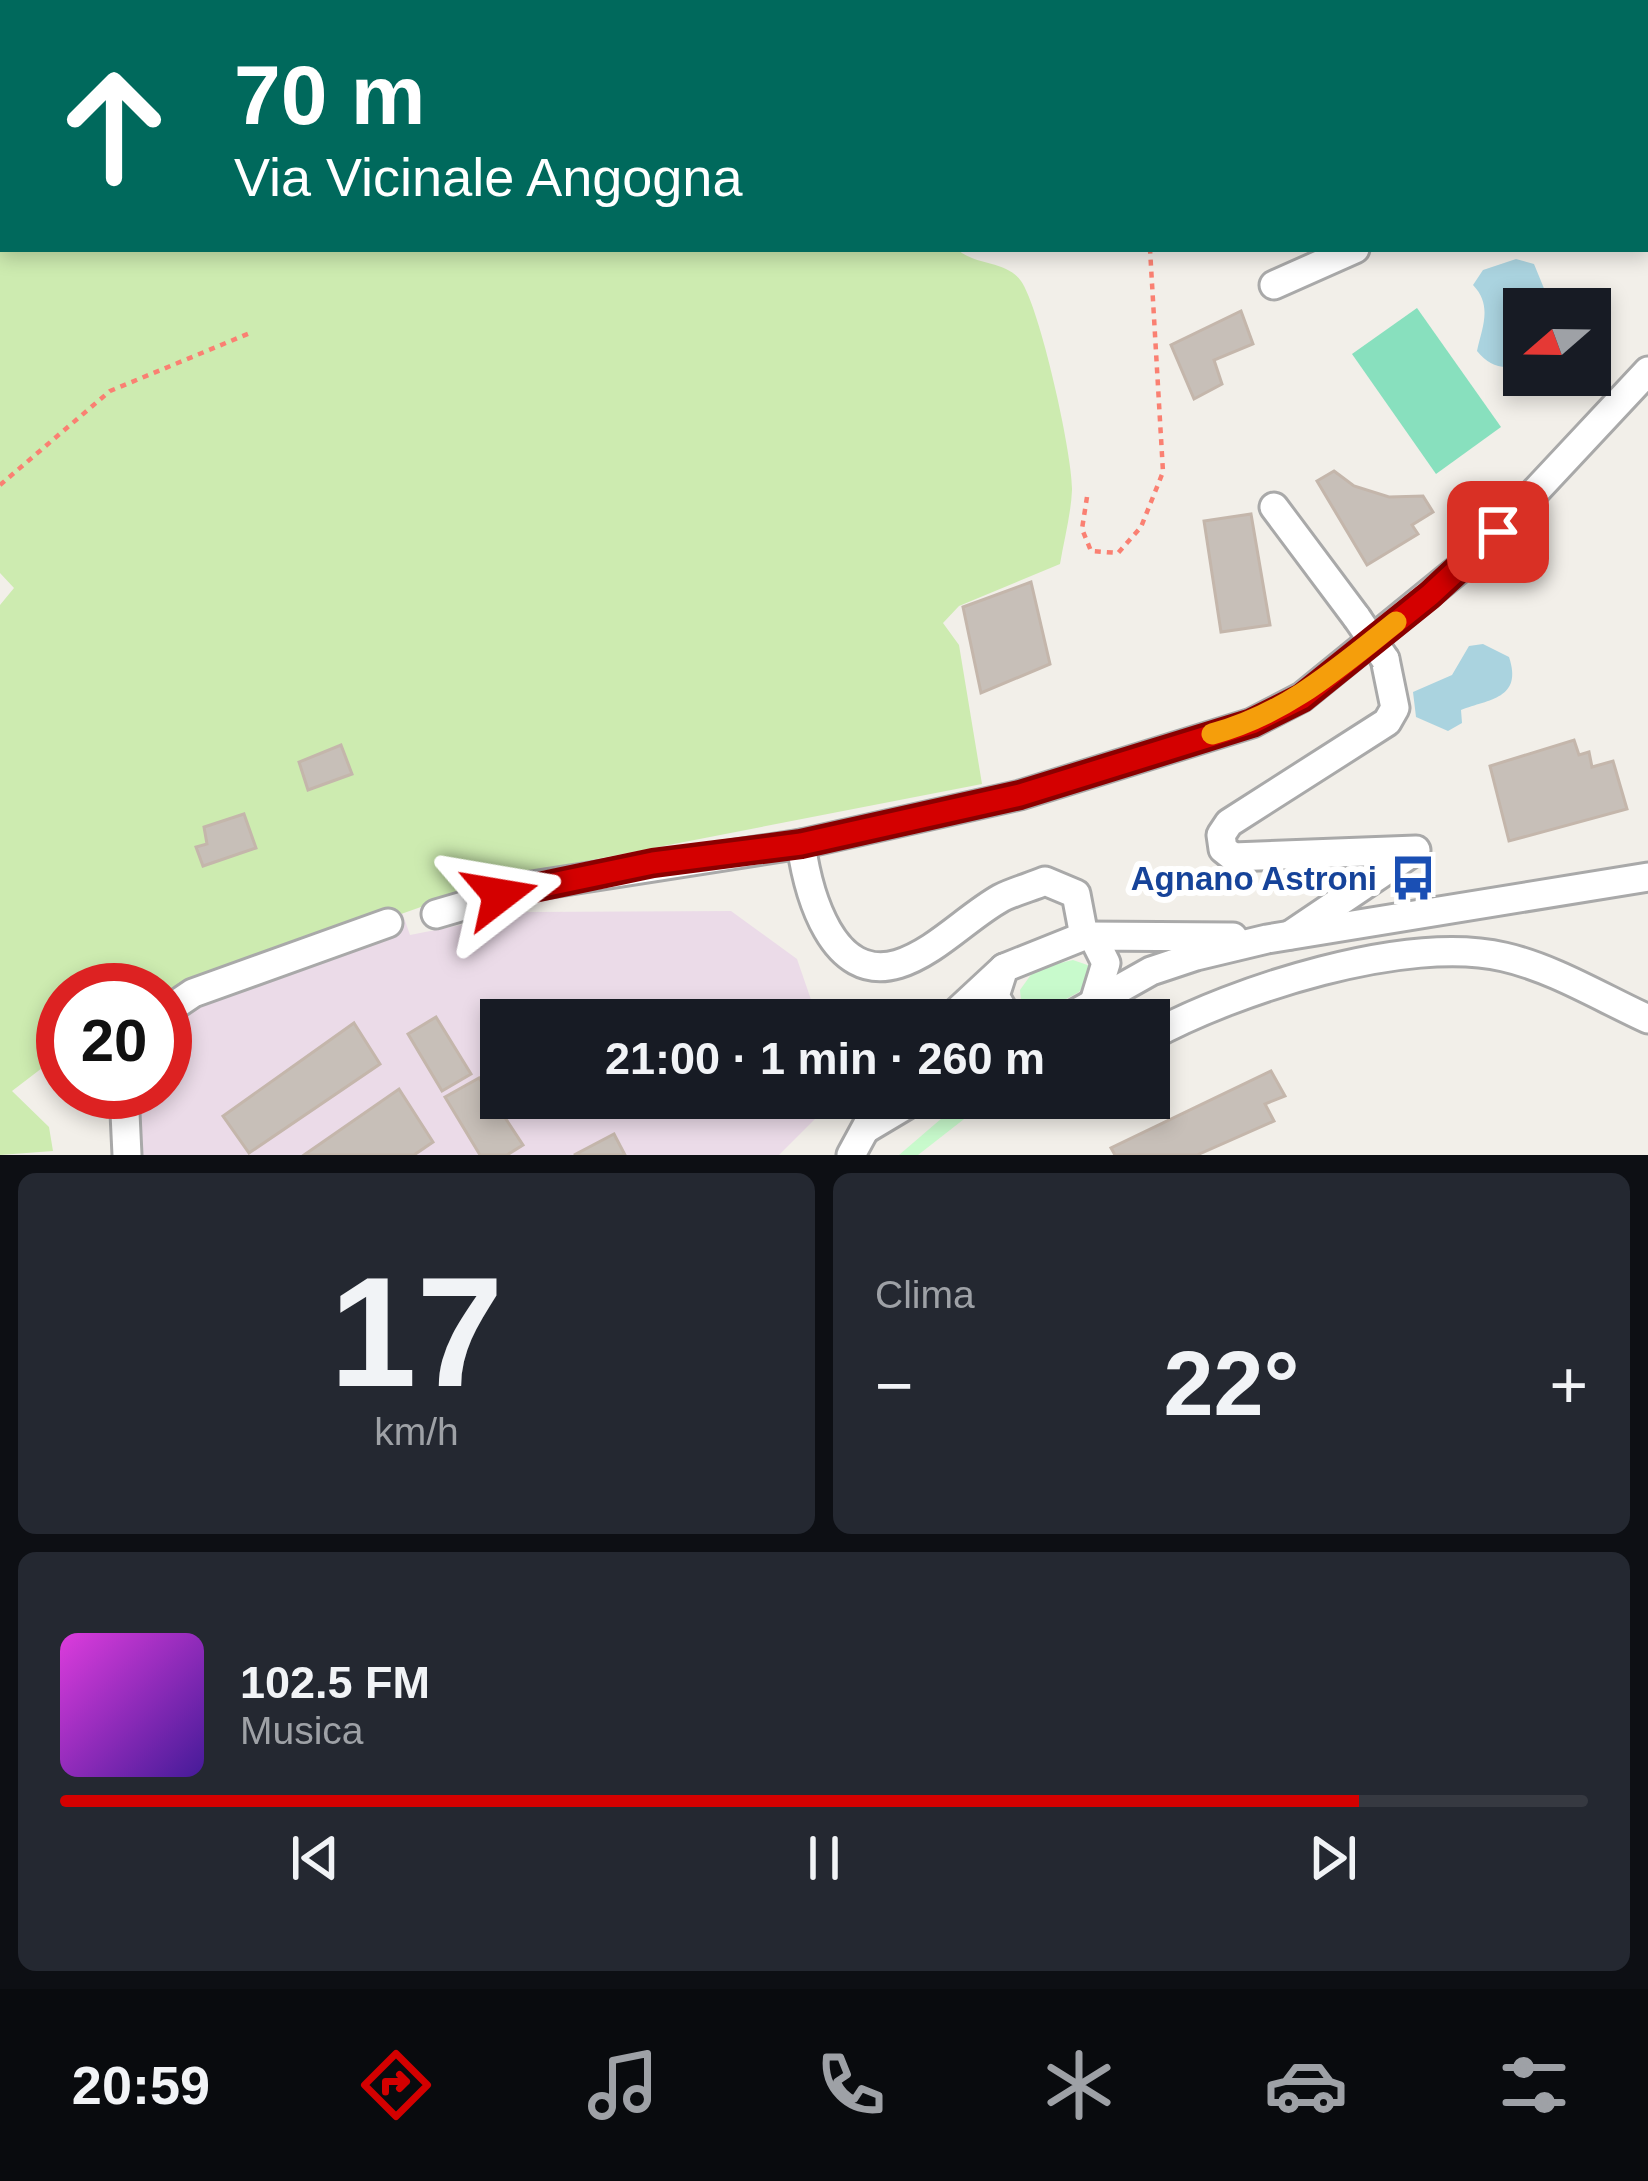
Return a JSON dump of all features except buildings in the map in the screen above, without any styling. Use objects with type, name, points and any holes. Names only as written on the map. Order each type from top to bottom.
[{"type":"street","points":[[1274,285],[1348,252]]},
{"type":"street","points":[[436,914],[592,874],[801,844],[1020,795],[1252,723],[1302,698],[1475,556],[1648,371]]},
{"type":"street","points":[[971,999],[1004,968],[1080,938],[1279,937],[1416,850],[1234,856],[1223,849],[1221,835],[1229,824],[1388,722],[1395,708],[1385,659],[1274,507]]},
{"type":"street","points":[[801,844],[805,872],[833,938],[845,957],[860,965],[902,963],[1003,897],[1045,881],[1062,899],[1080,938],[1106,963],[1095,999]]},
{"type":"street","points":[[1095,999],[1151,971],[1279,937],[1648,877]]},
{"type":"street","points":[[192,994],[388,922]]},
{"type":"street","points":[[1170,1027],[1228,998],[1290,980],[1409,957],[1465,953],[1504,956],[1648,1019]]},
{"type":"street","points":[[997,999],[1004,968]]},
{"type":"street","points":[[125,1119],[127,1155]]},
{"type":"street","points":[[851,1155],[871,1119]]},
{"type":"street","points":[[866,1129],[883,1119]]},
{"type":"path","points":[[1087,497],[1082,529],[1090,551],[1118,553],[1148,516],[1163,472],[1150,252]]},
{"type":"path","points":[[0,485],[110,391],[250,333]]},
{"type":"shaded area","points":[[731,911],[797,959],[811,999],[480,999],[480,1119],[815,1119],[779,1155],[115,1155],[110,1119],[192,1119],[192,987],[402,912],[410,935],[527,912]]},
{"type":"green space","points":[[0,252],[962,252],[1015,274],[1029,296],[1046,350],[1071,472],[1060,564],[959,606],[943,623],[959,645],[982,784],[509,876],[192,988],[192,963],[36,963],[36,1073],[12,1091],[49,1127],[53,1151],[0,1155],[0,605],[14,588],[0,573]]},
{"type":"green space","points":[[1417,308],[1501,427],[1436,474],[1352,354]]},
{"type":"green space","points":[[1073,960],[1096,968],[1079,992],[1066,999],[1021,999],[1020,990],[1035,969]]},
{"type":"green space","points":[[941,1119],[964,1119],[918,1155],[899,1155]]},
{"type":"water","points":[[1516,259],[1534,264],[1544,288],[1503,288],[1503,367],[1477,351],[1484,309],[1473,285],[1483,270]]},
{"type":"water","points":[[1483,644],[1509,657],[1512,671],[1507,689],[1461,710],[1462,723],[1448,731],[1416,717],[1413,692],[1452,675],[1469,646]]},
{"type":"slow traffic","points":[[1212,734],[1252,723],[1302,698],[1396,622]]},
{"type":"place","name":"Agnano Astroni","points":[[1413,878]]},
{"type":"route","points":[[500,895],[653,863],[801,844],[1020,795],[1252,723],[1302,698],[1430,595],[1498,532]]}]
